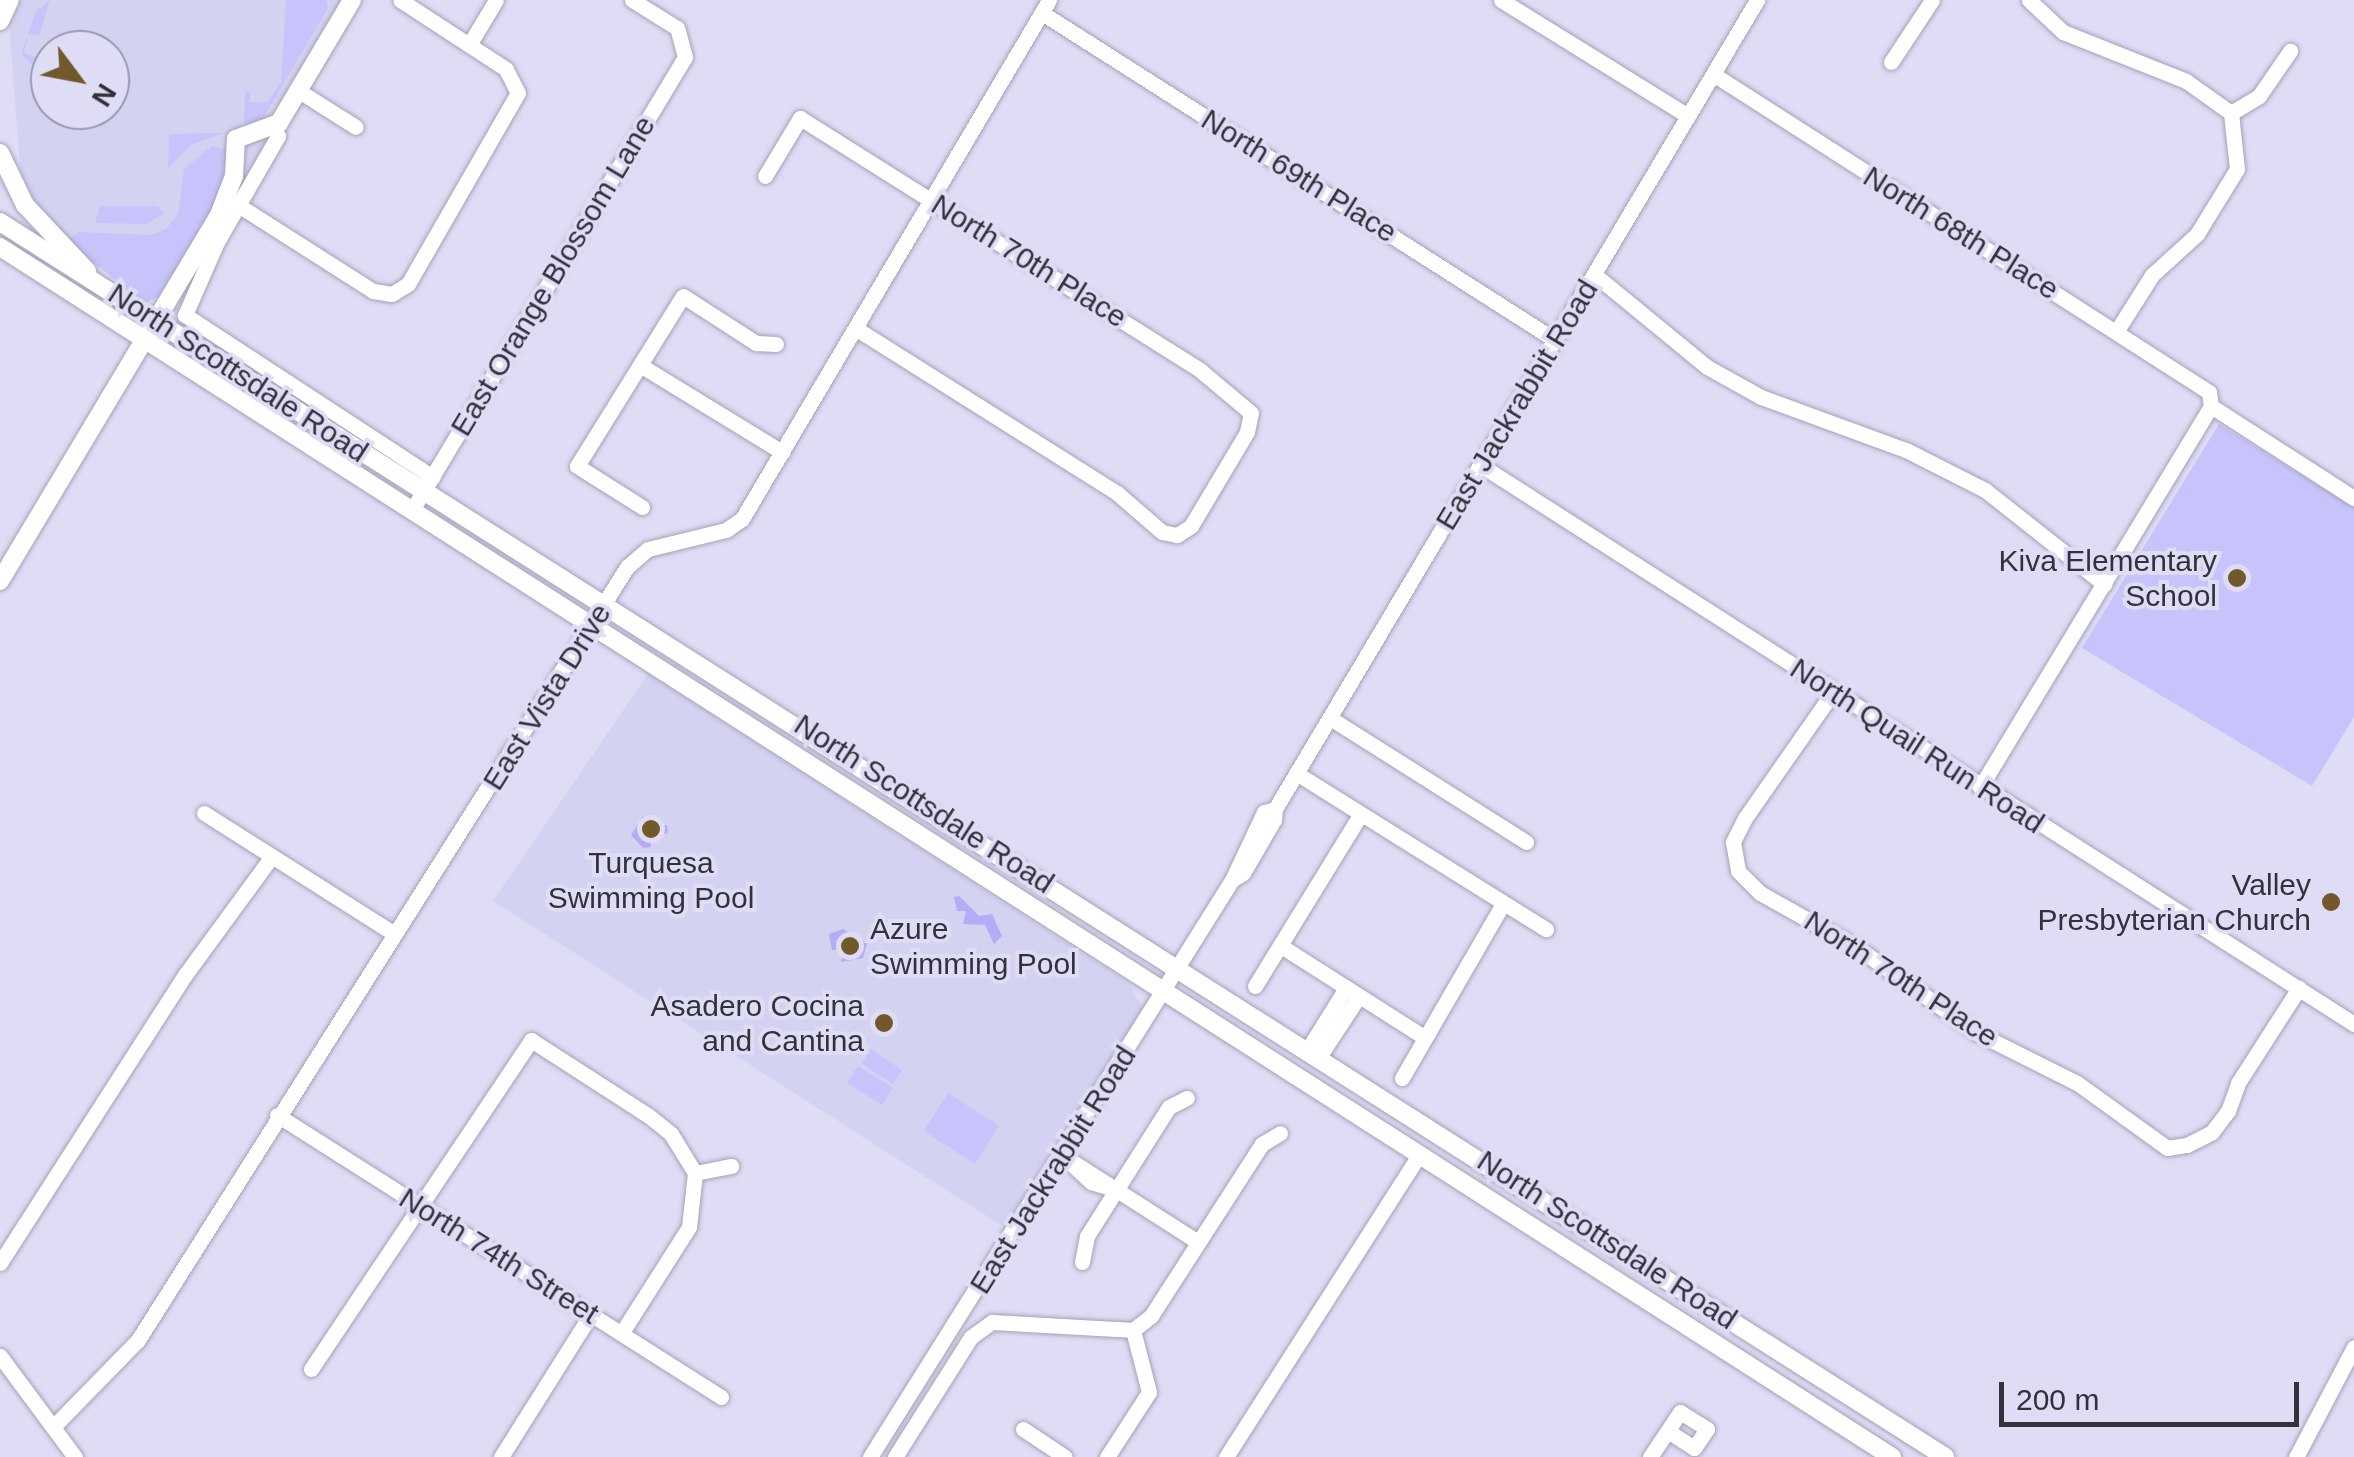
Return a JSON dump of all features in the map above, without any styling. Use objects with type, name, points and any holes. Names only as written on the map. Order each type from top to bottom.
[{"type":"main road","points":[[0,21],[10,0]]},
{"type":"main road","points":[[0,581],[157,322],[229,193],[236,139],[268,130],[299,92],[332,26],[338,0]]},
{"type":"main road","points":[[268,130],[352,0]]},
{"type":"main road","points":[[0,153],[25,205],[92,280]]},
{"type":"main road","name":"North Scottsdale Road","points":[[0,222],[157,322],[428,484],[605,602],[1945,1457]]},
{"type":"main road","name":"North Scottsdale Road","points":[[0,247],[1892,1457]]},
{"type":"main road","points":[[898,821],[916,799]]},
{"type":"main road","points":[[962,862],[978,838]]},
{"type":"street","points":[[238,205],[373,290],[392,294],[408,284],[516,104],[516,84],[469,44],[400,0]]},
{"type":"street","points":[[469,44],[496,0]]},
{"type":"street","name":"East Orange Blossom Lane","points":[[412,510],[685,57],[684,39],[632,0]]},
{"type":"street","points":[[1502,0],[1688,116]]},
{"type":"street","name":"East Jackrabbit Road","points":[[870,1457],[1165,992],[1232,880],[1264,812],[1274,808],[1330,718],[1756,0]]},
{"type":"street","points":[[1890,62],[1932,0]]},
{"type":"street","points":[[2035,2],[2062,32],[2186,81],[2232,112]]},
{"type":"street","name":"East Vista Drive","points":[[53,1427],[138,1340],[605,602],[648,548],[726,530],[742,519],[934,201],[1045,6]]},
{"type":"street","name":"North 69th Place","points":[[1045,6],[1555,340]]},
{"type":"street","points":[[2232,112],[2259,96],[2290,51]]},
{"type":"street","name":"North 68th Place","points":[[1713,74],[2116,332],[2354,498]]},
{"type":"street","points":[[299,92],[356,127]]},
{"type":"street","points":[[2116,332],[2152,275],[2197,234],[2236,168],[2232,112]]},
{"type":"street","name":"North 70th Place","points":[[765,176],[800,118],[1201,371],[1252,413],[1247,432],[1191,526],[1177,536],[858,329]]},
{"type":"street","points":[[268,130],[278,136],[184,305],[190,323],[428,484]]},
{"type":"street","points":[[1594,275],[1707,366],[1760,397],[1906,450],[1985,490],[2104,584]]},
{"type":"street","points":[[642,507],[576,466],[683,296],[756,343],[776,344]]},
{"type":"street","points":[[640,365],[782,452]]},
{"type":"street","points":[[1980,787],[2104,584],[2210,399]]},
{"type":"street","name":"North Quail Run Road","points":[[1482,466],[2354,1024]]},
{"type":"street","name":"North 70th Place","points":[[1833,692],[1745,818],[1734,842],[1738,871],[1760,893],[1855,946],[1977,1033],[2076,1083],[2167,1148],[2212,1132],[2299,988]]},
{"type":"street","points":[[1330,718],[1526,842]]},
{"type":"street","points":[[1296,773],[1546,930]]},
{"type":"street","points":[[204,813],[393,933]]},
{"type":"street","points":[[1255,986],[1360,814]]},
{"type":"street","points":[[0,1264],[185,975],[272,856]]},
{"type":"street","points":[[1402,1078],[1504,904]]},
{"type":"street","points":[[1281,946],[1424,1036]]},
{"type":"street","points":[[1314,1053],[1352,992]]},
{"type":"street","points":[[311,1370],[412,1214],[422,1210],[531,1040],[671,1134],[695,1173],[688,1227],[622,1332]]},
{"type":"street","points":[[1082,1262],[1087,1236],[1169,1108],[1187,1098]]},
{"type":"street","name":"North 74th Street","points":[[277,1115],[589,1317],[622,1332],[721,1397]]},
{"type":"street","points":[[895,1457],[971,1337],[992,1322],[1133,1330],[1150,1316],[1262,1144],[1280,1134]]},
{"type":"street","points":[[1062,1154],[1091,1182],[1117,1190],[1198,1242]]},
{"type":"street","points":[[1226,1457],[1419,1154]]},
{"type":"street","points":[[695,1173],[731,1166]]},
{"type":"street","points":[[501,1457],[589,1317]]},
{"type":"street","points":[[1107,1457],[1149,1392],[1133,1330]]},
{"type":"street","points":[[2296,1457],[2350,1369],[2354,1347]]},
{"type":"street","points":[[0,1356],[75,1457]]},
{"type":"street","points":[[1023,1429],[1065,1457]]},
{"type":"street","points":[[1650,1457],[1668,1431]]},
{"type":"shaded area","points":[[21,0],[349,0],[186,295],[163,289],[153,300],[138,297],[63,237],[22,189],[9,26]]},
{"type":"shaded area","points":[[50,0],[41,30],[30,30],[28,34],[24,53],[30,55],[30,63],[21,54],[36,11]]},
{"type":"shaded area","points":[[286,0],[327,0],[328,8],[261,122],[244,123],[245,93],[250,91],[250,102],[268,102],[281,82]]},
{"type":"shaded area","points":[[223,133],[191,145],[168,168],[169,134]]},
{"type":"shaded area","points":[[212,146],[227,150],[228,171],[216,202],[158,297],[146,302],[66,241],[79,232],[150,235],[166,229],[178,214],[184,169]]},
{"type":"shaded area","points":[[100,206],[158,206],[163,214],[147,224],[95,223]]},
{"type":"shaded area","name":"Kiva Elementary School","points":[[2219,424],[2354,507],[2354,717],[2312,786],[2082,648]]},
{"type":"shaded area","points":[[648,674],[1130,984],[1142,1008],[1004,1227],[493,901]]},
{"type":"shaded area","name":"Turquesa Swimming Pool","points":[[643,816],[651,825],[667,825],[668,833],[650,837],[651,847],[643,848],[631,835]]},
{"type":"shaded area","points":[[959,896],[979,916],[992,914],[1002,936],[994,944],[985,925],[963,924],[966,911],[957,911],[954,897]]},
{"type":"shaded area","name":"Azure Swimming Pool","points":[[843,929],[867,943],[863,958],[841,962],[844,949],[832,950],[829,934]]},
{"type":"shaded area","points":[[871,1049],[902,1070],[893,1084],[862,1064]]},
{"type":"shaded area","points":[[858,1066],[893,1088],[882,1105],[847,1083]]},
{"type":"shaded area","points":[[948,1093],[999,1126],[975,1164],[924,1131]]},
{"type":"place","name":"Kiva Elementary School","points":[[2237,578]]},
{"type":"place","name":"Turquesa Swimming Pool","points":[[651,829]]},
{"type":"place","name":"Valley Presbyterian Church","points":[[2331,902]]},
{"type":"place","name":"Azure Swimming Pool","points":[[850,946]]},
{"type":"place","name":"Asadero Cocina and Cantina","points":[[884,1023]]}]
